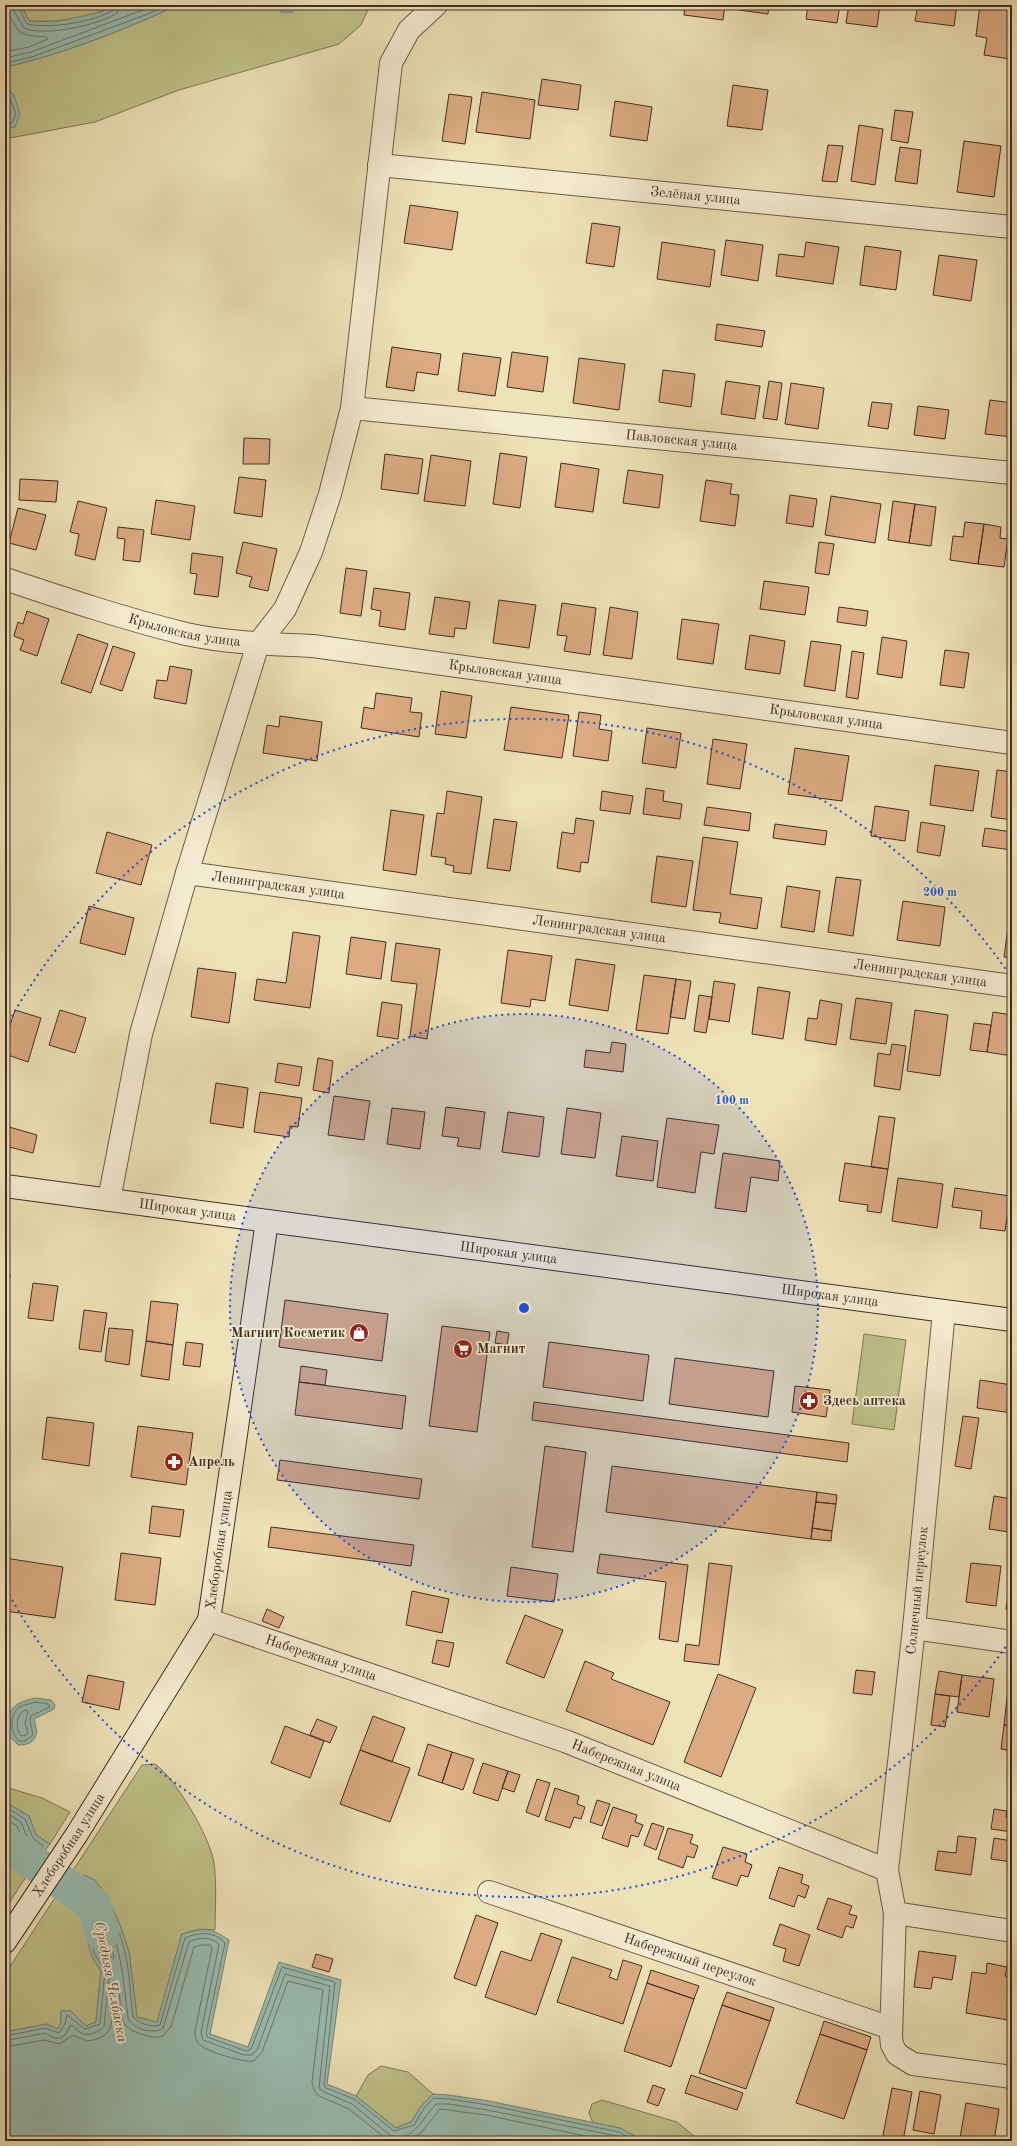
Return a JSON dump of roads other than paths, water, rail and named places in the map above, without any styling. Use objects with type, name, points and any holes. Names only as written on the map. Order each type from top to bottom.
[{"type":"street","points":[[109,1200],[141,1034],[187,873],[258,644],[285,609],[311,552],[330,494],[352,408],[392,63],[409,30],[436,5]]},
{"type":"street","name":"Зелёная улица","points":[[379,165],[1012,227]]},
{"type":"street","name":"Павловская улица","points":[[352,408],[1012,473]]},
{"type":"street","name":"Крыловская улица","points":[[5,580],[99,610],[187,634],[258,644],[313,646],[1012,743]]},
{"type":"street","name":"Ленинградская улица","points":[[187,873],[1012,986]]},
{"type":"street","name":"Широкая улица","points":[[5,1186],[1012,1320]]},
{"type":"street","name":"Хлеборобная улица","points":[[5,1942],[77,1834],[209,1620],[267,1221]]},
{"type":"street","name":"Солнечный переулок","points":[[887,1870],[914,1628],[944,1310]]},
{"type":"street","name":"Набережная улица","points":[[209,1620],[565,1741],[887,1870]]},
{"type":"street","points":[[914,1628],[1012,1642]]},
{"type":"street","points":[[887,1870],[895,1913],[891,2028],[892,2045],[897,2054],[913,2064],[1012,2077]]},
{"type":"street","name":"Набережный переулок","points":[[489,1892],[891,2028]]},
{"type":"street","points":[[895,1913],[1012,1931]]},
{"type":"water","points":[[5,5],[21,5],[29,21],[55,22],[101,12],[115,5],[178,5],[137,23],[71,48],[48,56],[5,67]]},
{"type":"water","points":[[279,5],[299,5],[292,12],[281,12]]},
{"type":"water","points":[[5,85],[14,96],[20,114],[15,127],[5,127]]},
{"type":"water","points":[[35,1698],[51,1700],[55,1705],[54,1709],[34,1719],[37,1732],[36,1736],[30,1743],[18,1745],[9,1736],[10,1714],[15,1706]]},
{"type":"water","points":[[5,1802],[29,1816],[36,1835],[50,1844],[26,1877],[5,1862]]},
{"type":"water","points":[[84,1875],[95,1880],[107,1896],[120,1925],[129,1952],[137,2017],[157,2022],[182,1934],[202,1930],[212,1931],[229,1940],[210,2034],[248,2047],[279,1962],[341,1980],[327,2084],[356,2096],[396,2128],[411,2122],[422,2105],[433,2094],[489,2101],[620,2128],[644,2141],[5,2141],[5,2032],[46,2024],[58,2029],[61,2022],[61,2011],[71,2011],[86,2026],[96,2022],[101,1971],[92,1957],[80,1915],[79,1882]]},
{"type":"waterway","name":"Средняя Челбаска","points":[[5,1846],[13,1848],[94,1905],[102,1933]]},
{"type":"place","name":"Магнит Косметик","points":[[359,1333]]},
{"type":"place","name":"Магнит","points":[[463,1349]]},
{"type":"place","name":"Здесь аптека","points":[[809,1401]]},
{"type":"place","name":"Апрель","points":[[174,1462]]}]
